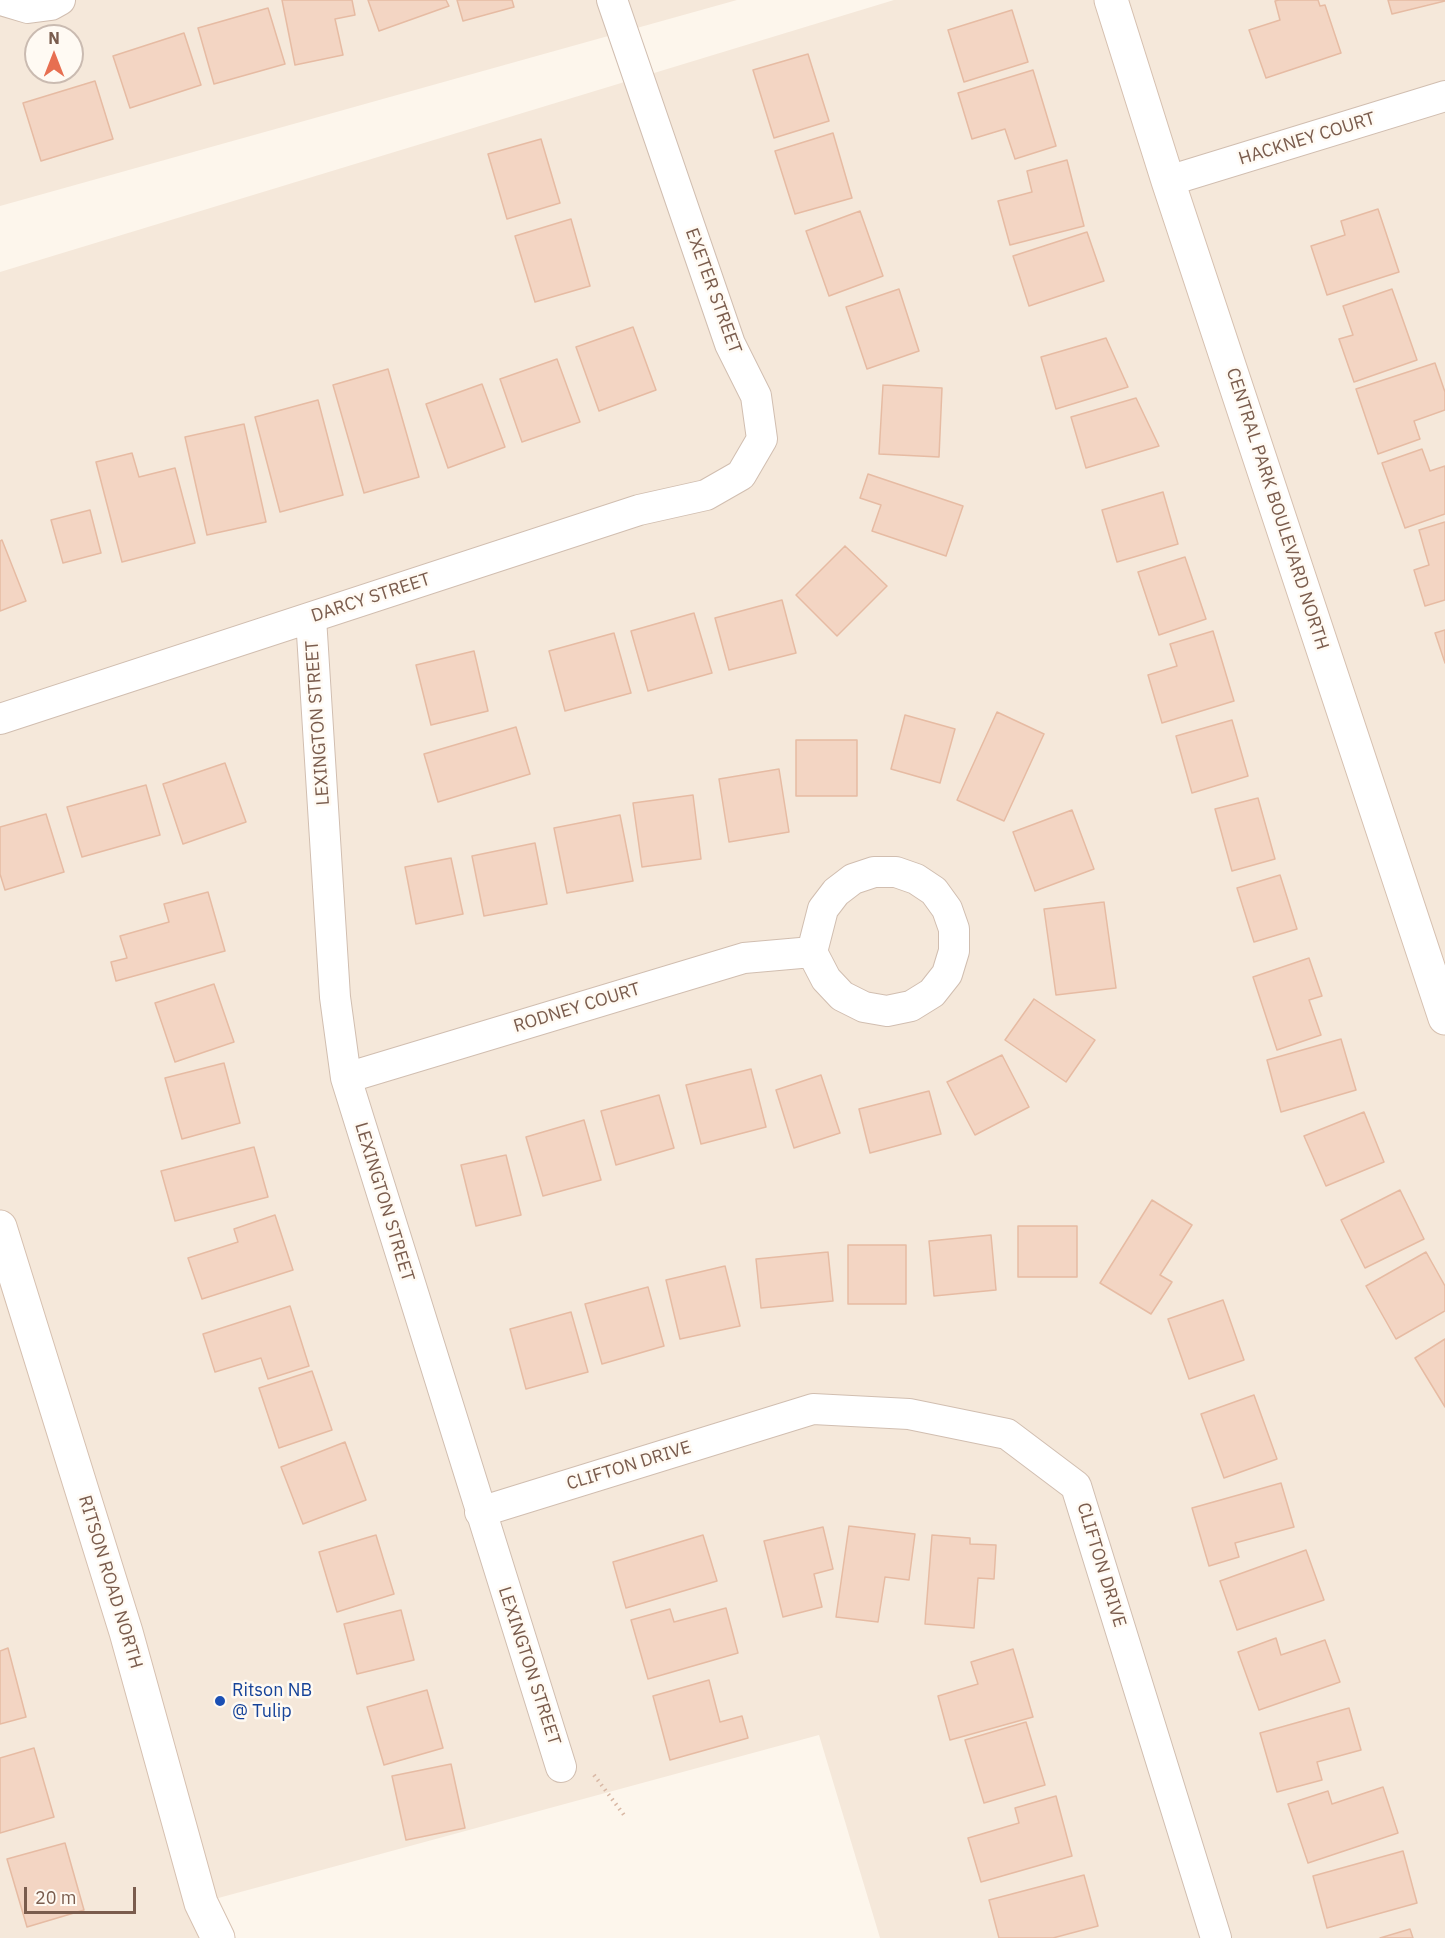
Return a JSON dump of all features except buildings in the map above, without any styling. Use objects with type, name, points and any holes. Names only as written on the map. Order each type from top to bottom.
[{"type":"street","points":[[1,0],[28,8],[51,5],[60,0]]},
{"type":"street","name":"EXETER STREET","points":[[612,0],[730,344],[756,396],[762,439],[741,475],[706,495],[639,510]]},
{"type":"street","name":"CENTRAL PARK BOULEVARD NORTH","points":[[1111,0],[1168,181],[1445,1018]]},
{"type":"street","name":"HACKNEY COURT","points":[[1168,181],[1445,96]]},
{"type":"street","name":"DARCY STREET","points":[[0,719],[639,510]]},
{"type":"street","name":"LEXINGTON STREET","points":[[311,618],[336,997],[346,1078],[561,1767]]},
{"type":"street","points":[[874,872],[896,872],[916,879],[934,891],[947,909],[954,929],[954,951],[946,974],[932,993],[911,1006],[887,1011],[864,1007],[842,996],[826,979],[812,952],[823,909],[836,892],[853,879],[874,872]]},
{"type":"street","name":"RODNEY COURT","points":[[346,1078],[744,958],[812,952]]},
{"type":"street","name":"RITSON ROAD NORTH","points":[[0,1227],[126,1632],[201,1903],[218,1938]]},
{"type":"street","name":"CLIFTON DRIVE","points":[[480,1512],[813,1409],[909,1414],[1007,1434],[1076,1486],[1216,1938]]},
{"type":"path","points":[[561,1767],[597,1775],[624,1815]]},
{"type":"shaded area","points":[[0,0],[737,0],[0,206]]},
{"type":"shaded area","points":[[894,0],[1445,0],[1445,1938],[880,1938],[819,1735],[211,1900],[223,1938],[0,1938],[0,272]]},
{"type":"place","name":"Ritson NB @ Tulip","points":[[220,1701]]}]
